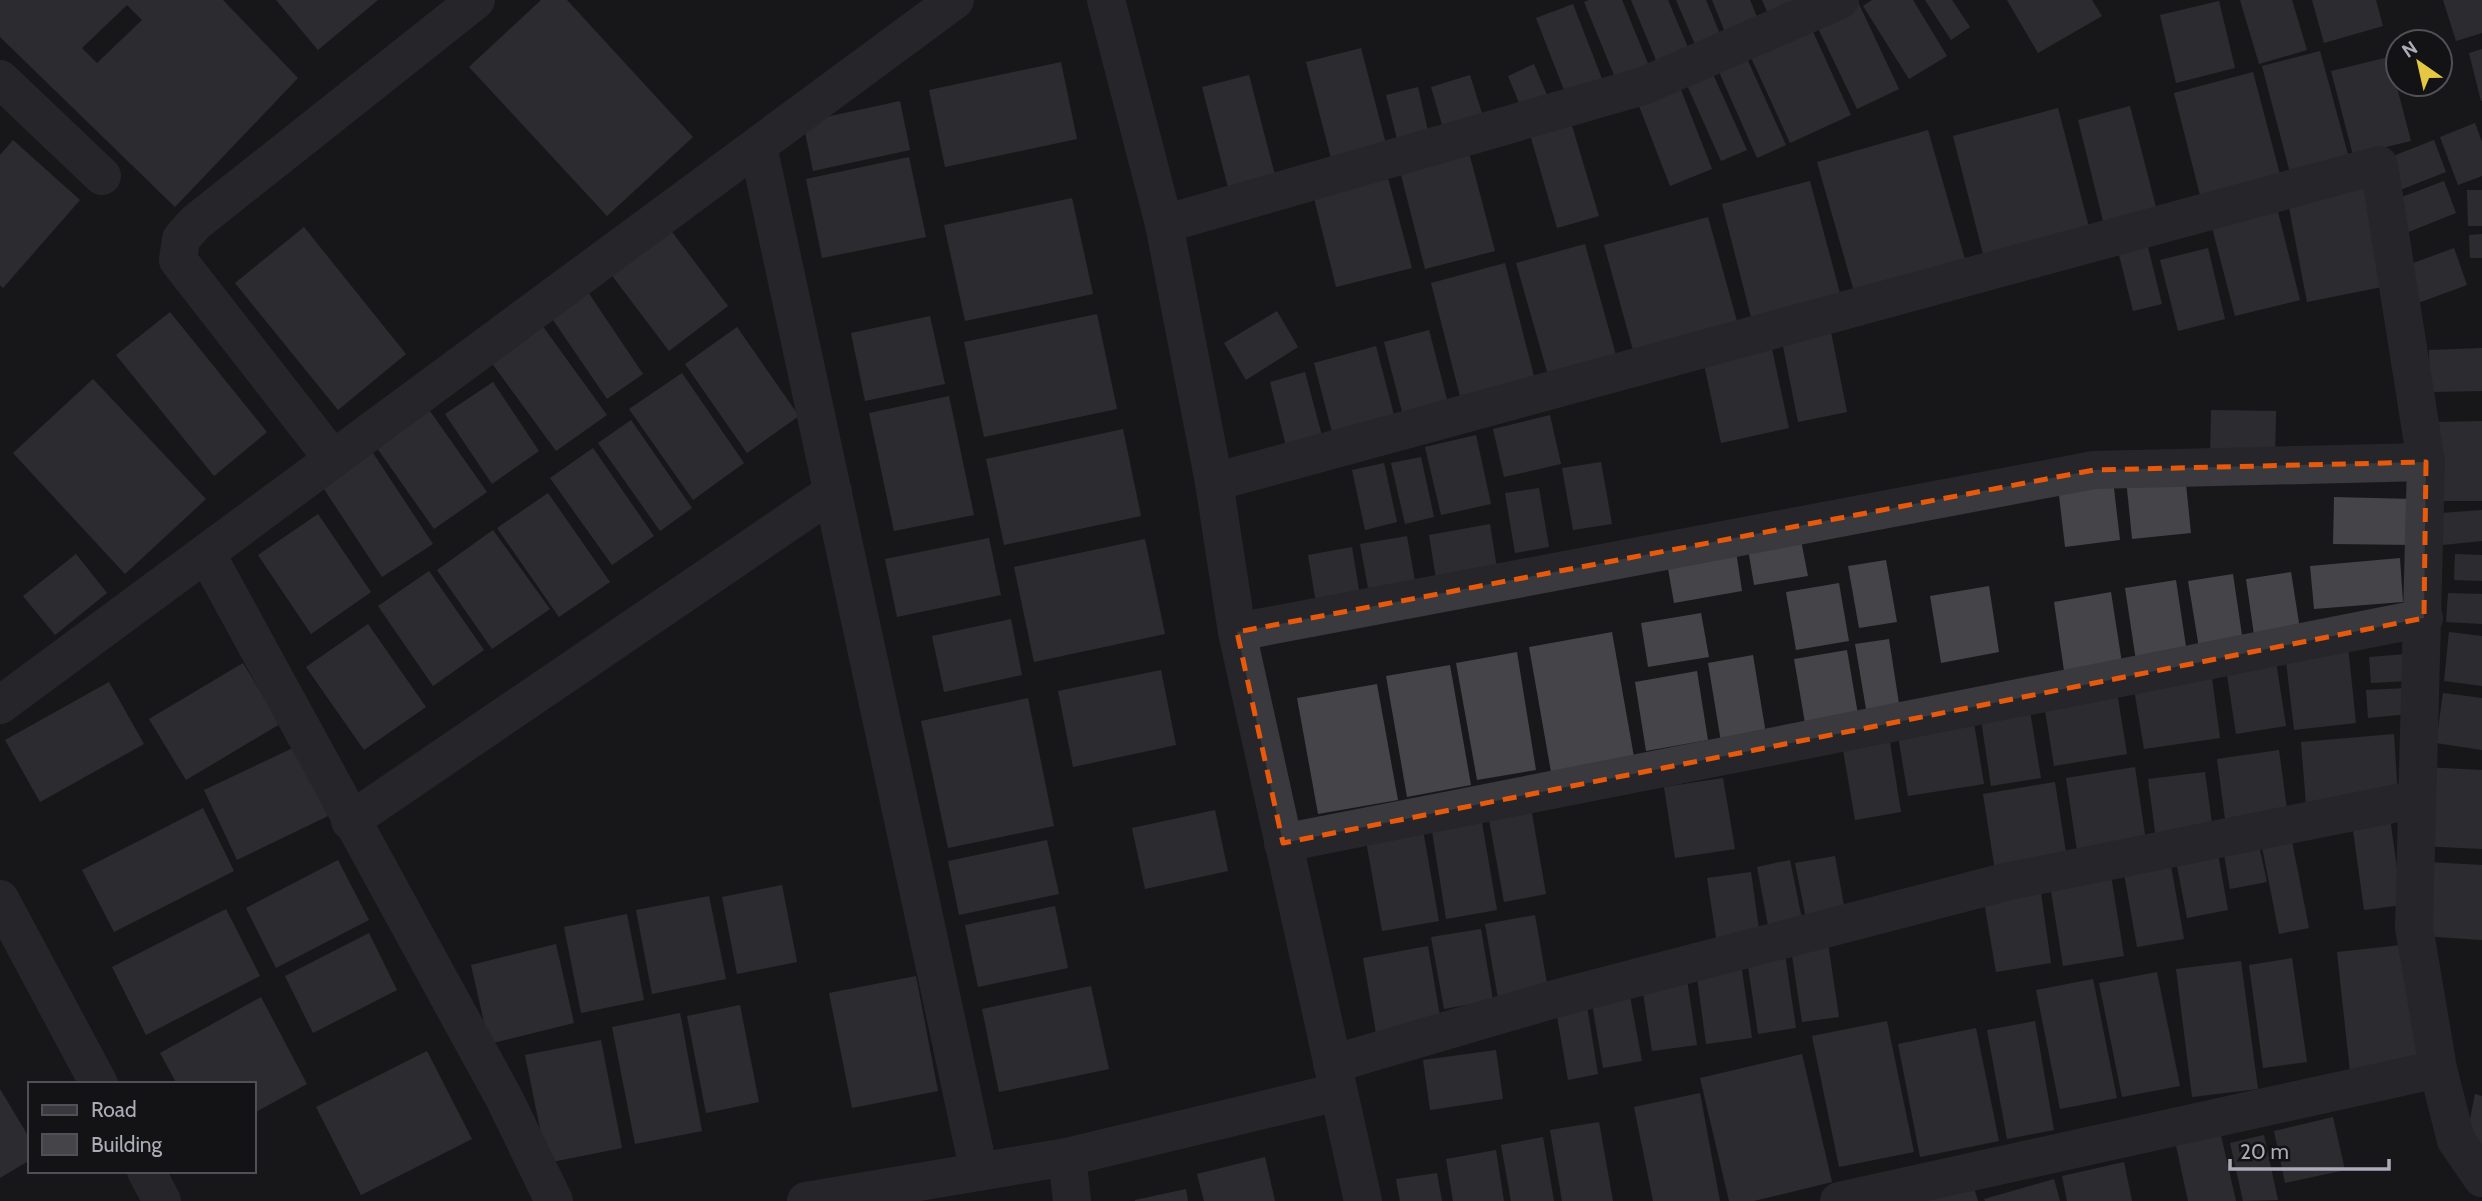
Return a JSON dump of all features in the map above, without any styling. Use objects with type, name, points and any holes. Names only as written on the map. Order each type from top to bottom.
[{"type":"street","points":[[333,459],[178,260],[181,239],[195,223],[476,0]]},
{"type":"street","points":[[0,705],[955,0]]},
{"type":"street","points":[[1106,0],[1164,224],[1214,482],[1237,632],[1363,1201]]},
{"type":"street","points":[[1164,224],[1643,86],[1840,0]]},
{"type":"street","points":[[0,79],[102,176]]},
{"type":"street","points":[[758,146],[979,1172]]},
{"type":"street","points":[[1214,482],[2379,165],[2426,462],[2414,927],[2438,1069],[2456,1140],[2482,1178]]},
{"type":"street","points":[[1237,632],[2094,470],[2426,462]]},
{"type":"street","points":[[350,821],[833,492]]},
{"type":"street","points":[[206,553],[503,1098],[554,1201]]},
{"type":"street","points":[[1283,843],[2424,618]]},
{"type":"street","points":[[806,1201],[1067,1157],[1335,1078],[1550,1000],[2005,882],[2417,799]]},
{"type":"street","points":[[0,899],[98,1082]]},
{"type":"street","points":[[1839,1201],[2438,1069]]},
{"type":"street","points":[[1067,1157],[1072,1201]]},
{"type":"street","points":[[147,1173],[162,1201]]},
{"type":"highlighted area","points":[[2426,462],[2424,618],[1283,843],[1237,632],[2094,470]]},
{"type":"building","points":[[0,0],[223,0],[298,78],[175,207],[0,37]],"holes":[[[127,5],[142,20],[97,63],[82,48]]]},
{"type":"building","points":[[276,0],[378,0],[318,50]]},
{"type":"building","points":[[541,0],[567,0],[693,137],[607,216],[469,67]]},
{"type":"building","points":[[1622,0],[1649,66],[1616,80],[1584,2]]},
{"type":"building","points":[[1631,0],[1668,0],[1693,59],[1661,72]]},
{"type":"building","points":[[1676,0],[1706,0],[1725,46],[1700,56]]},
{"type":"building","points":[[1712,0],[1750,0],[1762,29],[1729,42]]},
{"type":"building","points":[[1762,0],[1801,0],[1773,25]]},
{"type":"building","points":[[1872,0],[1913,0],[1947,56],[1909,79],[1863,6]]},
{"type":"building","points":[[1925,0],[1952,0],[1970,27],[1951,40]]},
{"type":"building","points":[[2007,0],[2092,0],[2102,16],[2038,53]]},
{"type":"building","points":[[2240,0],[2292,0],[2307,50],[2259,64]]},
{"type":"building","points":[[2312,0],[2376,0],[2383,26],[2324,43]]},
{"type":"building","points":[[2443,0],[2482,0],[2482,33],[2456,41]]},
{"type":"building","points":[[2219,1],[2235,68],[2176,83],[2160,15]]},
{"type":"building","points":[[1858,2],[1899,89],[1857,109],[1815,22]]},
{"type":"building","points":[[1573,4],[1606,89],[1569,103],[1536,18]]},
{"type":"building","points":[[1809,23],[1851,115],[1790,143],[1748,51]]},
{"type":"building","points":[[1361,48],[1387,148],[1332,162],[1306,62]]},
{"type":"building","points":[[2482,49],[2482,101],[2481,101],[2469,53]]},
{"type":"building","points":[[2320,51],[2349,158],[2290,173],[2262,66]]},
{"type":"building","points":[[1744,52],[1786,145],[1757,158],[1716,65]]},
{"type":"building","points":[[2384,58],[2384,98],[2400,98],[2411,141],[2353,155],[2331,71]]},
{"type":"building","points":[[1061,62],[1077,139],[945,167],[929,90]]},
{"type":"building","points":[[1708,63],[1747,150],[1721,161],[1682,74]]},
{"type":"building","points":[[1534,64],[1552,107],[1525,118],[1508,76]]},
{"type":"building","points":[[2253,72],[2282,182],[2202,203],[2174,93]]},
{"type":"building","points":[[1249,75],[1277,183],[1230,195],[1202,87]]},
{"type":"building","points":[[1470,75],[1486,126],[1446,138],[1431,87]]},
{"type":"building","points":[[1676,77],[1712,169],[1670,186],[1634,93]]},
{"type":"building","points":[[1418,87],[1430,140],[1399,147],[1386,95]]},
{"type":"building","points":[[900,101],[910,150],[813,171],[803,122]]},
{"type":"building","points":[[2130,106],[2157,211],[2104,225],[2078,120]]},
{"type":"building","points":[[2058,108],[2089,227],[1983,254],[1953,136]]},
{"type":"building","points":[[1570,119],[1599,216],[1557,228],[1529,131]]},
{"type":"building","points":[[2475,123],[2482,142],[2482,176],[2458,185],[2440,137]]},
{"type":"building","points":[[1928,130],[1966,263],[1855,295],[1817,162]]},
{"type":"building","points":[[13,140],[80,200],[3,288],[0,285],[0,155]]},
{"type":"building","points":[[2434,140],[2446,172],[2400,190],[2388,158]]},
{"type":"building","points":[[1467,145],[1495,251],[1425,269],[1398,163]]},
{"type":"building","points":[[909,157],[926,237],[822,258],[806,179]]},
{"type":"building","points":[[1385,167],[1412,268],[1336,287],[1311,186]]},
{"type":"building","points":[[1810,181],[1841,297],[1752,321],[1722,204]]},
{"type":"building","points":[[2366,181],[2387,286],[2307,302],[2287,197]]},
{"type":"building","points":[[2444,181],[2456,213],[2406,233],[2394,200]]},
{"type":"building","points":[[2467,190],[2482,190],[2482,226],[2468,226]]},
{"type":"building","points":[[1072,198],[1093,294],[965,321],[944,225]]},
{"type":"building","points":[[2275,200],[2300,300],[2235,316],[2209,216]]},
{"type":"building","points":[[1708,217],[1740,332],[1636,361],[1604,245]]},
{"type":"building","points":[[663,220],[728,306],[669,351],[604,265]]},
{"type":"building","points":[[304,227],[406,354],[338,410],[235,283]]},
{"type":"building","points":[[2482,234],[2482,258],[2470,258],[2469,235]]},
{"type":"building","points":[[2146,239],[2162,304],[2133,311],[2117,247]]},
{"type":"building","points":[[1585,244],[1618,362],[1550,382],[1516,263]]},
{"type":"building","points":[[2208,248],[2225,319],[2178,331],[2160,260]]},
{"type":"building","points":[[2454,248],[2467,285],[2418,303],[2405,266]]},
{"type":"building","points":[[1505,263],[1537,388],[1463,408],[1431,283]]},
{"type":"building","points":[[586,289],[643,374],[607,399],[549,314]]},
{"type":"building","points":[[1277,311],[1298,347],[1246,380],[1224,343]]},
{"type":"building","points":[[170,312],[267,432],[214,476],[116,355]]},
{"type":"building","points":[[1097,314],[1117,409],[984,437],[964,342]]},
{"type":"building","points":[[930,316],[945,384],[865,401],[851,333]]},
{"type":"building","points":[[539,321],[607,415],[556,451],[488,358]]},
{"type":"building","points":[[737,327],[799,416],[747,453],[685,364]]},
{"type":"building","points":[[1429,330],[1450,411],[1405,423],[1384,342]]},
{"type":"building","points":[[1831,332],[1847,412],[1798,422],[1782,341]]},
{"type":"building","points":[[1376,346],[1394,415],[1332,432],[1314,363]]},
{"type":"building","points":[[2482,348],[2482,391],[2430,392],[2429,350]]},
{"type":"building","points":[[1772,349],[1789,428],[1721,443],[1704,364]]},
{"type":"building","points":[[1305,372],[1322,436],[1286,446],[1270,382]]},
{"type":"building","points":[[682,373],[744,463],[693,500],[629,409]]},
{"type":"building","points":[[93,379],[206,499],[125,574],[13,453]]},
{"type":"building","points":[[493,382],[539,451],[492,484],[445,414]]},
{"type":"building","points":[[949,396],[974,515],[894,531],[869,413]]},
{"type":"building","points":[[425,404],[487,492],[434,529],[372,441]]},
{"type":"building","points":[[2211,410],[2276,411],[2275,461],[2210,460]]},
{"type":"building","points":[[1550,415],[1561,464],[1504,477],[1493,429]]},
{"type":"building","points":[[631,420],[692,508],[660,531],[598,443]]},
{"type":"building","points":[[2482,421],[2482,501],[2439,501],[2436,422]]},
{"type":"building","points":[[1123,429],[1141,516],[1004,545],[986,459]]},
{"type":"building","points":[[1476,435],[1491,504],[1441,515],[1425,447]]},
{"type":"building","points":[[593,448],[654,536],[612,565],[550,478]]},
{"type":"building","points":[[373,453],[433,544],[382,577],[322,486]]},
{"type":"building","points":[[1421,457],[1434,517],[1405,524],[1391,463]]},
{"type":"building","points":[[1601,462],[1612,524],[1573,530],[1562,468]]},
{"type":"building","points":[[1384,463],[1397,522],[1365,530],[1352,470]]},
{"type":"building","points":[[2185,474],[2191,533],[2132,539],[2126,479]]},
{"type":"building","points":[[2113,480],[2120,540],[2065,547],[2058,487]]},
{"type":"building","points":[[1539,488],[1549,547],[1515,553],[1505,493]]},
{"type":"building","points":[[548,493],[610,582],[559,617],[497,528]]},
{"type":"building","points":[[2334,497],[2414,499],[2413,545],[2333,544]]},
{"type":"building","points":[[2482,510],[2482,541],[2443,545],[2441,513]]},
{"type":"building","points":[[318,514],[371,592],[311,634],[258,555]]},
{"type":"building","points":[[1490,524],[1498,575],[1437,585],[1429,535]]},
{"type":"building","points":[[493,530],[550,609],[492,649],[437,570]]},
{"type":"building","points":[[1407,536],[1415,581],[1368,588],[1360,544]]},
{"type":"building","points":[[989,538],[1001,595],[897,617],[885,559]]},
{"type":"building","points":[[1145,539],[1165,634],[1034,662],[1014,567]]},
{"type":"building","points":[[1801,540],[1808,576],[1754,585],[1748,549]]},
{"type":"building","points":[[1352,547],[1360,596],[1316,603],[1308,555]]},
{"type":"building","points":[[1736,551],[1742,591],[1674,603],[1667,563]]},
{"type":"building","points":[[76,554],[107,593],[55,635],[23,596]]},
{"type":"building","points":[[2455,554],[2482,555],[2482,581],[2454,580]]},
{"type":"building","points":[[2400,558],[2403,602],[2314,609],[2310,566]]},
{"type":"building","points":[[1886,560],[1897,622],[1859,628],[1848,566]]},
{"type":"building","points":[[429,571],[484,650],[433,686],[378,606]]},
{"type":"building","points":[[2291,572],[2300,629],[2254,635],[2246,579]]},
{"type":"building","points":[[2233,574],[2243,642],[2199,648],[2188,581]]},
{"type":"building","points":[[2176,580],[2187,653],[2136,661],[2125,588]]},
{"type":"building","points":[[1839,583],[1849,641],[1796,650],[1786,592]]},
{"type":"building","points":[[1989,586],[1999,652],[1941,663],[1930,596]]},
{"type":"building","points":[[2111,592],[2122,663],[2064,671],[2054,602]]},
{"type":"building","points":[[2448,593],[2482,594],[2482,624],[2446,622]]},
{"type":"building","points":[[1701,613],[1709,657],[1648,667],[1641,623]]},
{"type":"building","points":[[1011,619],[1022,675],[944,692],[932,636]]},
{"type":"building","points":[[368,624],[426,707],[364,750],[306,667]]},
{"type":"building","points":[[1612,632],[1634,757],[1551,772],[1529,647]]},
{"type":"building","points":[[2449,632],[2482,636],[2482,686],[2444,681]]},
{"type":"building","points":[[1889,639],[1900,710],[1867,715],[1855,644]]},
{"type":"building","points":[[2348,646],[2356,723],[2294,730],[2285,653]]},
{"type":"building","points":[[1847,650],[1859,720],[1806,729],[1794,659]]},
{"type":"building","points":[[1517,652],[1536,770],[1477,780],[1456,663]]},
{"type":"building","points":[[2407,654],[2409,681],[2371,683],[2369,657]]},
{"type":"building","points":[[1753,655],[1766,734],[1721,742],[1708,663]]},
{"type":"building","points":[[2275,655],[2286,726],[2236,734],[2225,662]]},
{"type":"building","points":[[243,663],[280,724],[186,780],[149,719]]},
{"type":"building","points":[[1450,665],[1471,785],[1407,797],[1386,676]]},
{"type":"building","points":[[1161,670],[1176,745],[1073,767],[1058,691]]},
{"type":"building","points":[[1697,671],[1708,740],[1646,751],[1635,682]]},
{"type":"building","points":[[2211,671],[2220,738],[2144,749],[2133,683]]},
{"type":"building","points":[[109,682],[144,744],[40,802],[5,740]]},
{"type":"building","points":[[1377,684],[1398,800],[1318,814],[1297,698]]},
{"type":"building","points":[[2406,688],[2408,714],[2368,718],[2366,690]]},
{"type":"building","points":[[2117,692],[2127,754],[2054,766],[2044,704]]},
{"type":"building","points":[[2443,693],[2482,698],[2482,750],[2436,743]]},
{"type":"building","points":[[1028,698],[1054,826],[948,848],[921,721]]},
{"type":"building","points":[[2029,705],[2041,778],[1991,786],[1980,713]]},
{"type":"building","points":[[1972,711],[1984,784],[1908,796],[1896,724]]},
{"type":"building","points":[[2394,734],[2398,798],[2306,805],[2301,742]]},
{"type":"building","points":[[1889,736],[1901,812],[1855,820],[1842,744]]},
{"type":"building","points":[[295,747],[328,816],[237,860],[204,790]]},
{"type":"building","points":[[2279,750],[2287,809],[2225,819],[2217,759]]},
{"type":"building","points":[[2135,767],[2146,841],[2077,851],[2066,778]]},
{"type":"building","points":[[2424,767],[2482,770],[2482,849],[2420,846]]},
{"type":"building","points":[[2205,772],[2213,831],[2156,839],[2148,779]]},
{"type":"building","points":[[1723,778],[1735,849],[1675,858],[1664,787]]},
{"type":"building","points":[[2055,782],[2067,859],[1995,871],[1983,794]]},
{"type":"building","points":[[1530,802],[1546,894],[1504,902],[1487,809]]},
{"type":"building","points":[[203,808],[234,871],[114,932],[82,870]]},
{"type":"building","points":[[1215,810],[1228,871],[1145,889],[1132,828]]},
{"type":"building","points":[[1481,817],[1497,910],[1446,919],[1431,825]]},
{"type":"building","points":[[2390,818],[2402,905],[2364,910],[2352,823]]},
{"type":"building","points":[[1423,830],[1439,921],[1382,931],[1366,841]]},
{"type":"building","points":[[2290,831],[2309,928],[2279,934],[2260,837]]},
{"type":"building","points":[[2257,836],[2267,882],[2230,889],[2222,843]]},
{"type":"building","points":[[1047,840],[1059,894],[959,915],[948,861]]},
{"type":"building","points":[[2216,843],[2228,910],[2187,918],[2174,851]]},
{"type":"building","points":[[1835,856],[1847,922],[1808,929],[1795,863]]},
{"type":"building","points":[[338,860],[369,920],[276,968],[246,908]]},
{"type":"building","points":[[1790,860],[1804,929],[1770,936],[1757,867]]},
{"type":"building","points":[[2170,860],[2184,939],[2137,947],[2123,868]]},
{"type":"building","points":[[2427,862],[2482,865],[2482,940],[2422,936]]},
{"type":"building","points":[[2110,869],[2124,956],[2063,966],[2049,879]]},
{"type":"building","points":[[1751,872],[1761,943],[1718,950],[1707,878]]},
{"type":"building","points":[[782,885],[797,962],[737,974],[722,897]]},
{"type":"building","points":[[2040,886],[2051,963],[1996,972],[1983,896]]},
{"type":"building","points":[[709,896],[726,979],[652,994],[636,910]]},
{"type":"building","points":[[1055,906],[1068,968],[978,987],[965,925]]},
{"type":"building","points":[[226,909],[260,976],[146,1035],[112,967]]},
{"type":"building","points":[[627,914],[644,1000],[581,1013],[564,927]]},
{"type":"building","points":[[1535,915],[1548,989],[1498,998],[1485,924]]},
{"type":"building","points":[[1481,929],[1493,1000],[1444,1009],[1431,937]]},
{"type":"building","points":[[369,933],[397,990],[313,1033],[285,976]]},
{"type":"building","points":[[1828,943],[1839,1017],[1802,1022],[1791,949]]},
{"type":"building","points":[[556,944],[574,1023],[489,1044],[471,965]]},
{"type":"building","points":[[2411,944],[2424,1063],[2350,1072],[2337,952]]},
{"type":"building","points":[[1428,946],[1441,1022],[1376,1033],[1363,958]]},
{"type":"building","points":[[1785,954],[1796,1028],[1758,1034],[1747,959]]},
{"type":"building","points":[[2292,958],[2307,1062],[2263,1068],[2249,965]]},
{"type":"building","points":[[2241,961],[2258,1089],[2192,1097],[2176,969]]},
{"type":"building","points":[[1741,964],[1752,1038],[1706,1044],[1696,970]]},
{"type":"building","points":[[2157,972],[2180,1086],[2122,1097],[2099,983]]},
{"type":"building","points":[[1686,973],[1697,1045],[1652,1051],[1641,980]]},
{"type":"building","points":[[916,976],[938,1091],[852,1108],[829,993]]},
{"type":"building","points":[[2093,979],[2117,1098],[2060,1109],[2036,990]]},
{"type":"building","points":[[1091,986],[1109,1069],[999,1092],[982,1009]]},
{"type":"building","points":[[1629,991],[1642,1061],[1603,1068],[1591,998]]},
{"type":"building","points":[[261,997],[307,1084],[256,1112],[256,1082],[176,1082],[160,1053]]},
{"type":"building","points":[[1586,1000],[1598,1074],[1568,1080],[1555,1005]]},
{"type":"building","points":[[740,1005],[759,1102],[706,1113],[687,1016]]},
{"type":"building","points":[[680,1013],[702,1131],[635,1144],[612,1027]]},
{"type":"building","points":[[1887,1021],[1914,1152],[1839,1167],[1812,1036]]},
{"type":"building","points":[[2035,1021],[2054,1130],[2007,1139],[1987,1030]]},
{"type":"building","points":[[1976,1028],[1999,1141],[1920,1157],[1898,1044]]},
{"type":"building","points":[[601,1040],[622,1148],[547,1163],[525,1055]]},
{"type":"building","points":[[1496,1050],[1503,1099],[1430,1110],[1423,1060]]},
{"type":"building","points":[[427,1051],[472,1139],[361,1195],[316,1107]]},
{"type":"building","points":[[1802,1054],[1832,1182],[1754,1201],[1729,1201],[1700,1078]]},
{"type":"building","points":[[0,1089],[28,1136],[28,1161],[0,1178]]},
{"type":"building","points":[[1700,1093],[1720,1201],[1653,1201],[1634,1107]]},
{"type":"building","points":[[2475,1094],[2482,1096],[2482,1153],[2464,1149]]},
{"type":"building","points":[[2333,1117],[2345,1170],[2285,1183],[2274,1131]]},
{"type":"building","points":[[1599,1122],[1613,1201],[1562,1201],[1550,1130]]},
{"type":"building","points":[[2220,1131],[2236,1201],[2188,1201],[2175,1141]]},
{"type":"building","points":[[2264,1135],[2278,1200],[2243,1201],[2230,1143]]},
{"type":"building","points":[[1543,1137],[1554,1201],[1511,1201],[1501,1145]]},
{"type":"building","points":[[1496,1150],[1504,1201],[1453,1201],[1446,1159]]},
{"type":"building","points":[[1265,1157],[1275,1201],[1204,1201],[1197,1174]]},
{"type":"building","points":[[2124,1162],[2132,1201],[2067,1201],[2062,1176]]},
{"type":"building","points":[[1437,1173],[1442,1201],[1400,1201],[1396,1179]]},
{"type":"building","points":[[1971,1178],[1978,1201],[1917,1201]]},
{"type":"building","points":[[2054,1179],[2060,1201],[1984,1199]]},
{"type":"building","points":[[1186,1189],[1188,1201],[1135,1201],[1135,1200]]}]
